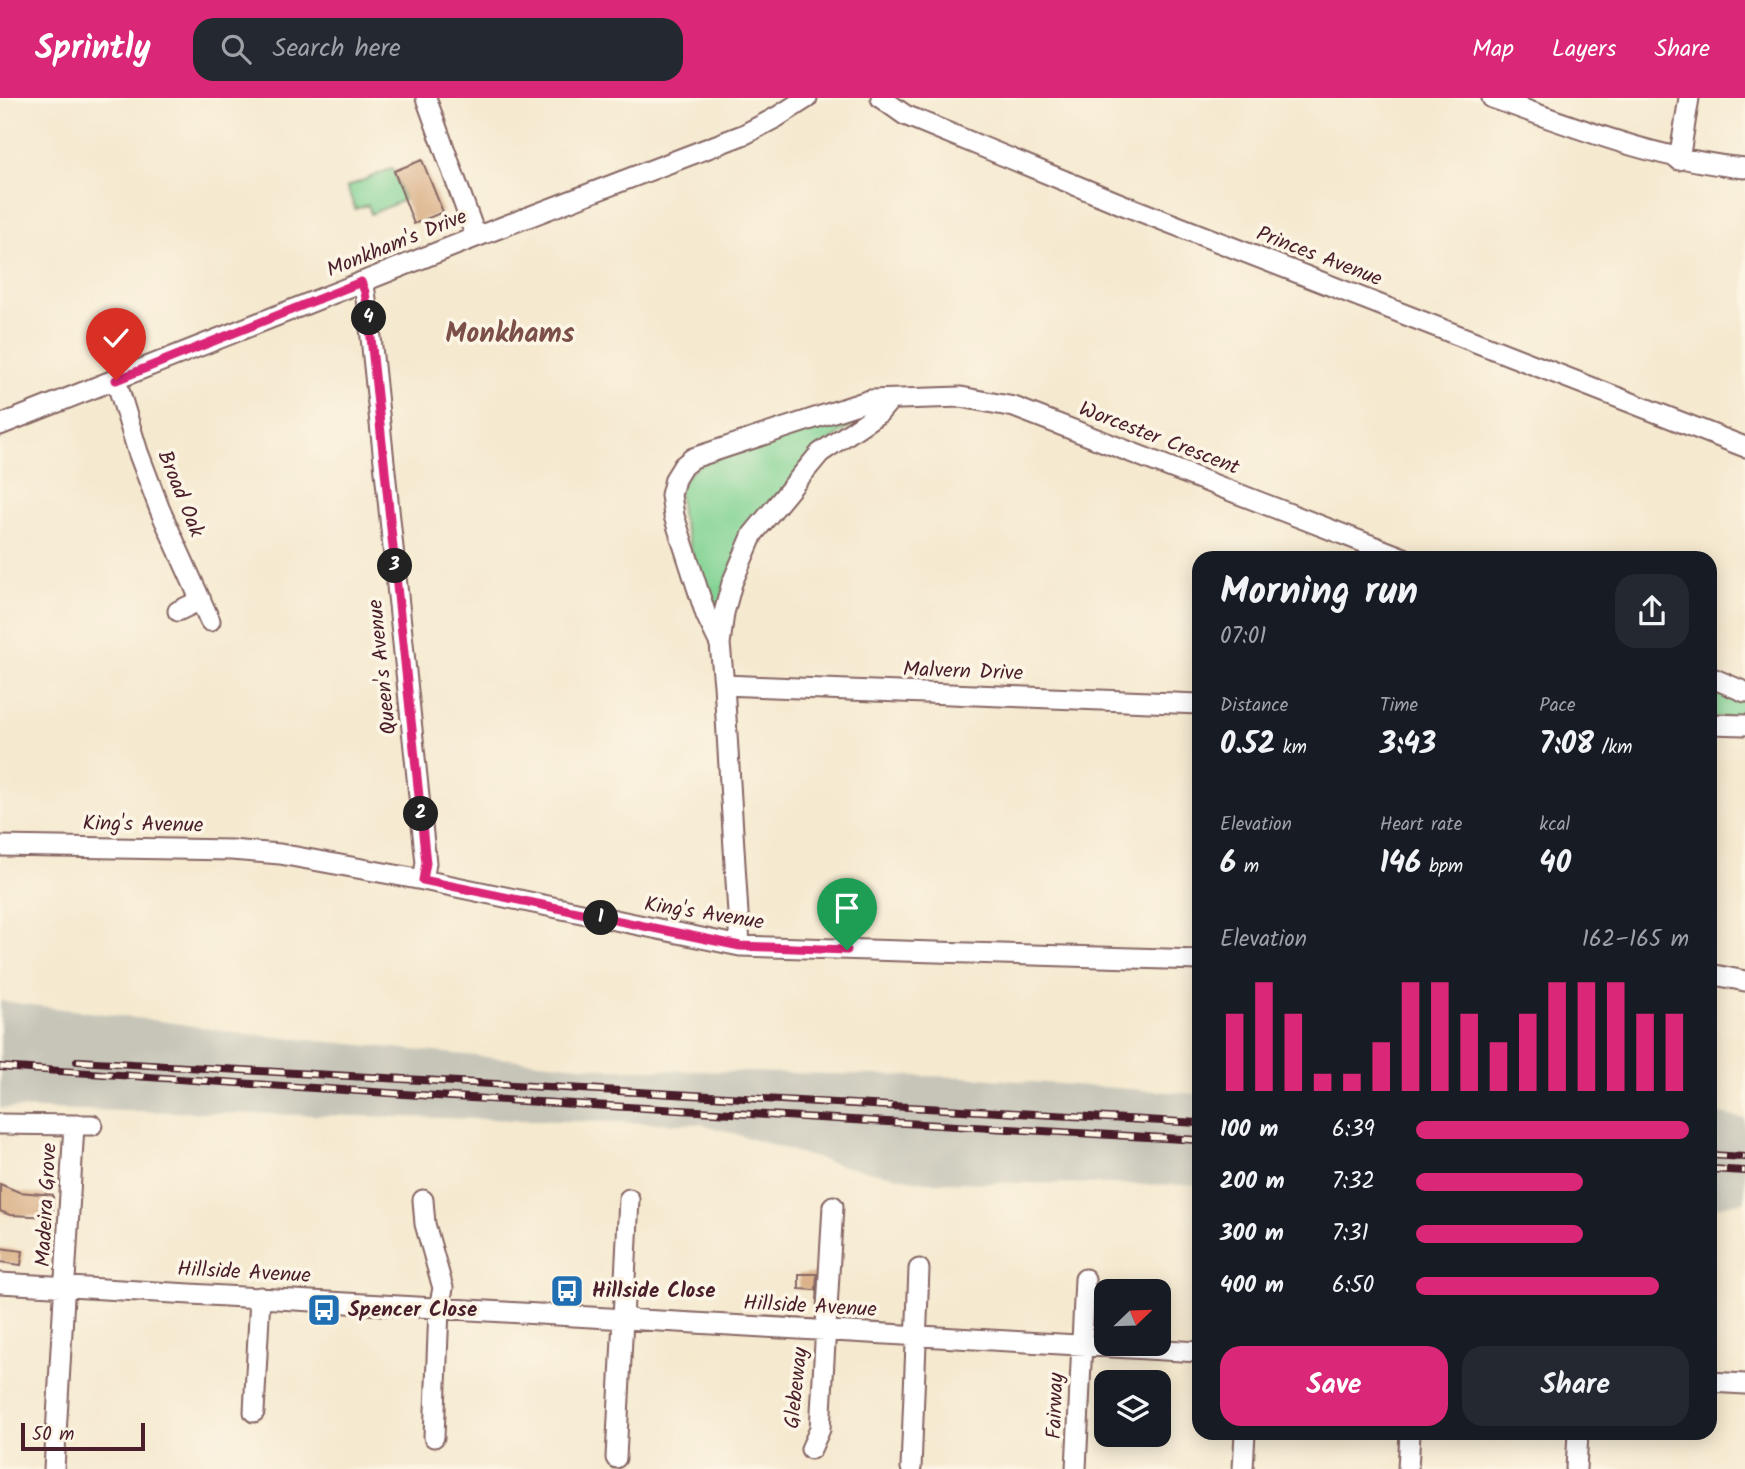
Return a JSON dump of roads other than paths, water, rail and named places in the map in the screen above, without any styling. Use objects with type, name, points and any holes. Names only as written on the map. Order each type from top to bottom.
[{"type":"street","points":[[426,98],[476,237]]},
{"type":"street","name":"Monkham's Drive","points":[[0,425],[745,134],[807,98]]},
{"type":"street","name":"Princes Avenue","points":[[881,98],[905,115],[1121,204],[1745,447]]},
{"type":"street","points":[[1492,98],[1625,145],[1678,160],[1745,168]]},
{"type":"street","points":[[1678,160],[1689,98]]},
{"type":"street","name":"Queen's Avenue","points":[[361,282],[370,328],[408,682],[426,863],[423,880]]},
{"type":"street","name":"Broad Oak","points":[[116,380],[138,452],[160,510],[210,621]]},
{"type":"street","name":"Worcester Crescent","points":[[720,644],[706,615],[674,516],[671,495],[675,479],[683,466],[694,458],[870,400],[961,397],[1014,407],[1386,551]]},
{"type":"street","name":"Worcester Crescent","points":[[740,946],[720,644],[732,583],[753,534],[820,453],[879,413],[890,400]]},
{"type":"street","points":[[178,611],[201,600]]},
{"type":"street","points":[[1717,680],[1745,692]]},
{"type":"street","name":"Malvern Drive","points":[[724,685],[1192,704]]},
{"type":"street","points":[[1717,724],[1745,725]]},
{"type":"street","name":"King's Avenue","points":[[0,846],[280,854],[423,880],[740,946],[1192,960]]},
{"type":"street","points":[[1717,975],[1745,981]]},
{"type":"street","name":"Madeira Grove","points":[[0,1124],[83,1125],[65,1287],[54,1469]]},
{"type":"street","points":[[616,1458],[629,1199]]},
{"type":"street","points":[[423,1200],[425,1224],[443,1288],[439,1308],[434,1437]]},
{"type":"street","name":"Glebeway","points":[[811,1449],[820,1429],[833,1206]]},
{"type":"street","points":[[911,1468],[919,1269]]},
{"type":"street","name":"Fairway","points":[[1076,1469],[1085,1279]]},
{"type":"street","name":"Hillside Avenue","points":[[0,1283],[1192,1352]]},
{"type":"street","points":[[254,1412],[260,1297]]},
{"type":"street","points":[[1717,1382],[1745,1384]]},
{"type":"street","points":[[1243,1469],[1245,1440]]},
{"type":"street","points":[[1408,1469],[1410,1440]]},
{"type":"street","points":[[1576,1469],[1578,1440]]},
{"type":"railway","points":[[77,1061],[1192,1123]]},
{"type":"railway","points":[[0,1067],[419,1095],[1192,1140]]},
{"type":"railway","points":[[1717,1155],[1745,1157]]},
{"type":"railway","points":[[1717,1169],[1745,1171]]},
{"type":"place","name":"Hillside Close","points":[[567,1291]]},
{"type":"place","name":"Spencer Close","points":[[324,1310]]},
{"type":"district","name":"Monkhams","points":[[510,334]]}]
